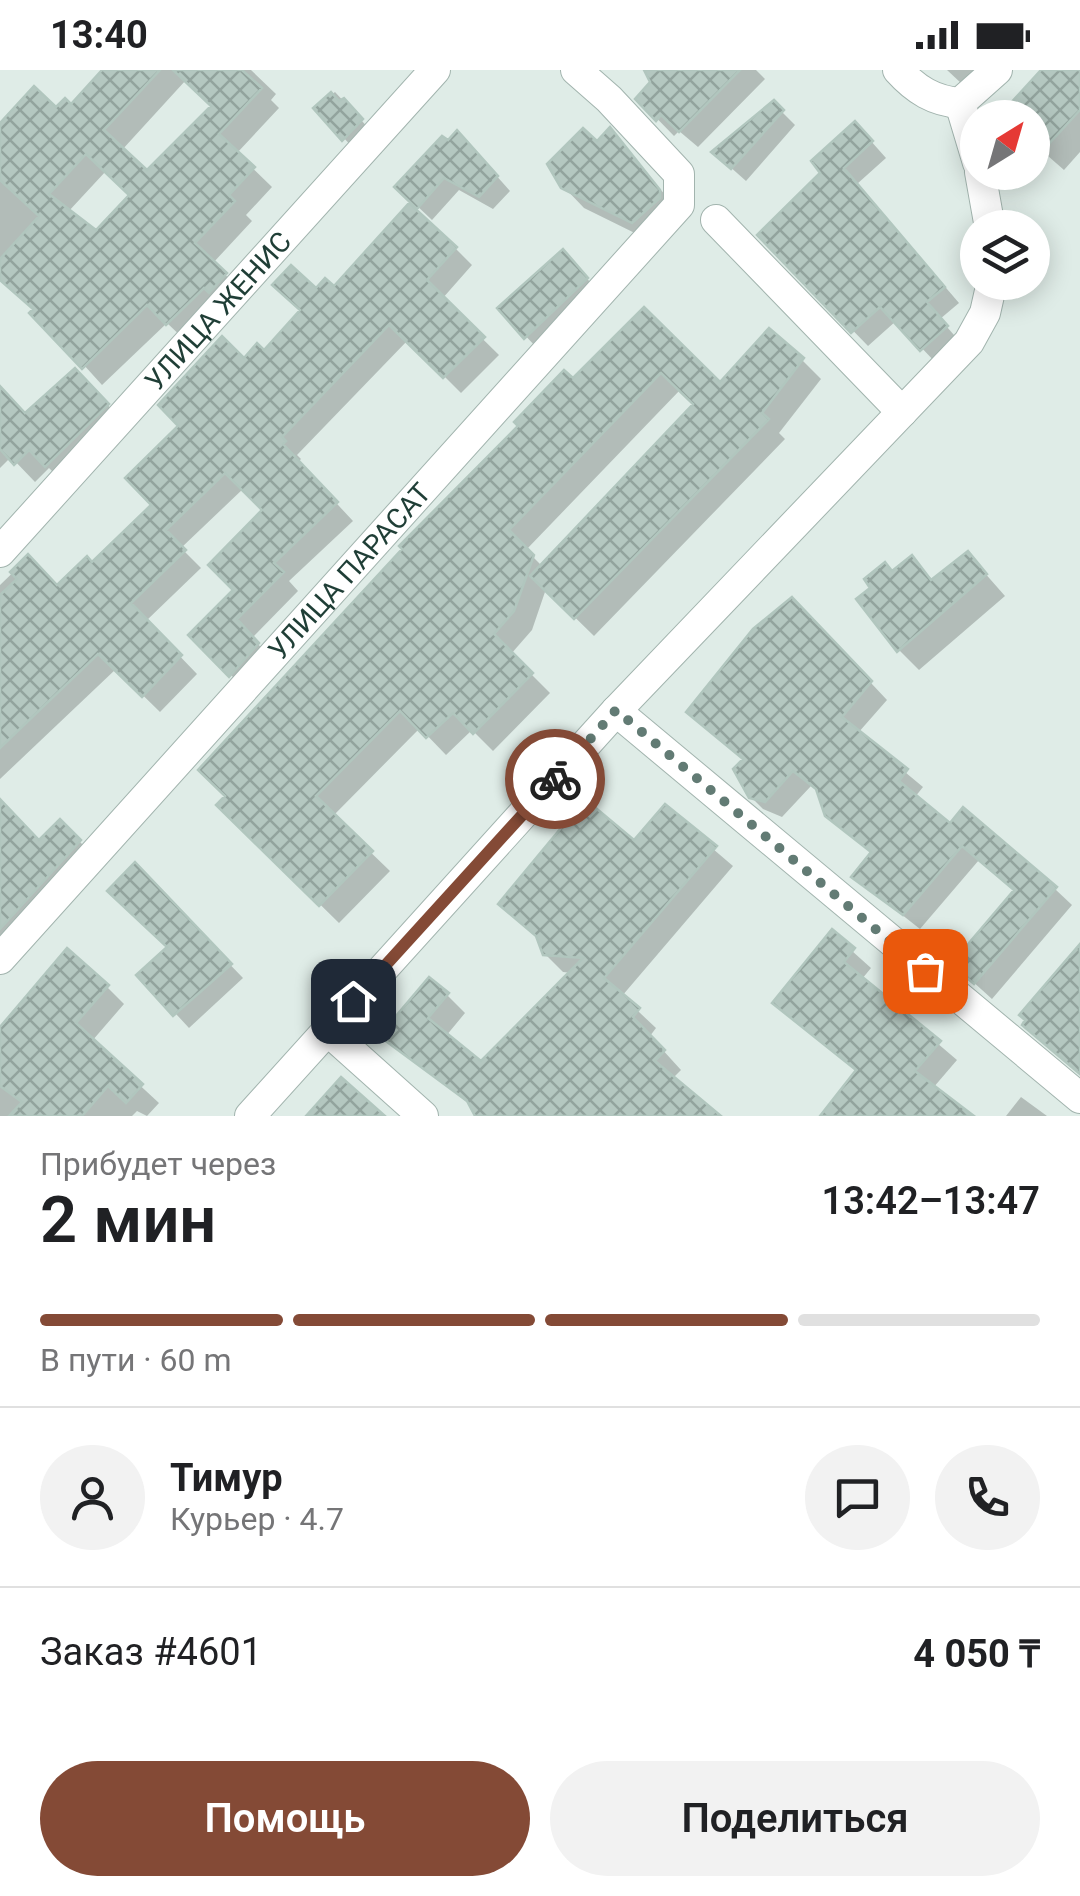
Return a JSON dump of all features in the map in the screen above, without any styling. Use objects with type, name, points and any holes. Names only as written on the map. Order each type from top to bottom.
[{"type":"street","name":"УЛИЦА ЖЕНИС","points":[[0,552],[435,70]]},
{"type":"street","name":"УЛИЦА ПАРАСАТ","points":[[0,959],[679,205],[679,174],[576,70]]},
{"type":"street","points":[[898,70],[914,88],[944,102],[960,102]]},
{"type":"street","points":[[962,100],[997,70]]},
{"type":"street","points":[[716,220],[902,412]]},
{"type":"street","points":[[250,1116],[616,710],[969,342],[988,300]]},
{"type":"street","points":[[616,710],[1080,1098]]},
{"type":"street","points":[[327,1030],[423,1116]]},
{"type":"building","points":[[102,70],[160,70],[104,130],[147,170],[211,106],[173,70],[242,70],[262,88],[219,134],[255,167],[229,195],[235,201],[195,243],[227,273],[209,293],[204,288],[166,325],[147,305],[82,369],[29,313],[33,309],[0,280],[0,259],[39,216],[0,180],[0,123],[34,86],[56,107],[65,98],[71,104]],"holes":[[[86,154],[129,195],[96,230],[49,194]]]},
{"type":"building","points":[[644,70],[740,70],[679,132],[661,115],[656,121],[635,99],[650,82]]},
{"type":"building","points":[[1041,70],[1080,70],[1080,110],[1050,142],[1050,100],[1014,100]]},
{"type":"building","points":[[331,92],[339,101],[344,98],[363,119],[342,141],[313,108]]},
{"type":"building","points":[[774,100],[784,110],[731,169],[711,152]]},
{"type":"building","points":[[855,121],[873,141],[844,168],[945,287],[927,302],[948,326],[920,351],[880,307],[851,333],[757,235],[820,173],[811,161]]},
{"type":"building","points":[[610,127],[660,190],[660,198],[632,223],[561,188],[547,164],[583,128],[597,141]]},
{"type":"building","points":[[457,130],[498,176],[479,197],[444,178],[417,209],[394,187],[442,136],[448,140]]},
{"type":"building","points":[[409,203],[457,247],[427,280],[485,337],[443,378],[389,325],[282,437],[286,441],[283,444],[338,502],[274,563],[284,572],[237,619],[259,643],[229,677],[188,635],[233,590],[208,565],[262,510],[225,473],[166,530],[186,550],[131,603],[182,655],[142,697],[98,654],[0,748],[0,595],[17,579],[10,572],[28,554],[57,585],[87,556],[92,562],[151,505],[125,478],[178,426],[158,405],[222,336],[244,358],[257,343],[264,350],[300,310],[272,285],[291,265],[316,288],[325,278],[334,286]]},
{"type":"building","points":[[563,249],[588,278],[524,339],[497,308]]},
{"type":"building","points":[[644,307],[720,382],[769,328],[804,358],[762,413],[769,419],[574,619],[530,576],[693,404],[661,373],[509,530],[534,555],[514,611],[494,634],[533,673],[473,734],[453,713],[426,738],[400,711],[316,796],[373,851],[319,906],[216,805],[225,796],[198,770],[402,549],[399,546],[518,426],[514,422],[564,370],[573,378]]},
{"type":"building","points":[[75,368],[109,404],[45,467],[29,450],[14,465],[0,449],[0,386],[25,413]]},
{"type":"building","points":[[968,551],[987,574],[897,652],[856,599],[870,588],[864,579],[885,562],[892,571],[912,555],[931,580]]},
{"type":"building","points":[[792,597],[872,681],[842,717],[908,769],[899,781],[950,823],[963,807],[1057,887],[974,984],[951,964],[1014,890],[962,846],[903,915],[851,877],[871,852],[825,816],[816,789],[793,771],[765,802],[749,798],[733,769],[743,759],[686,712],[753,629]]},
{"type":"building","points":[[0,799],[39,840],[60,819],[81,840],[0,929]]},
{"type":"building","points":[[585,799],[634,840],[665,804],[717,846],[604,978],[640,1008],[633,1017],[665,1050],[655,1061],[721,1116],[475,1116],[467,1101],[379,1036],[429,977],[449,993],[428,1018],[481,1061],[583,958],[543,955],[536,936],[498,904]]},
{"type":"building","points":[[135,862],[232,964],[173,1016],[136,975],[167,947],[107,891]]},
{"type":"building","points":[[832,929],[855,948],[844,962],[941,1041],[915,1071],[974,1116],[820,1116],[856,1070],[772,1003]]},
{"type":"building","points":[[1080,944],[1080,1074],[1022,1025],[1025,1020],[1019,1015]]},
{"type":"building","points":[[67,948],[109,985],[76,1023],[143,1084],[126,1103],[108,1086],[82,1116],[9,1116],[22,1102],[0,1086],[0,1027]]},
{"type":"building","points":[[341,1077],[385,1116],[306,1116]]},
{"type":"way so far","points":[[555,779],[616,710],[925,971]]},
{"type":"route","points":[[353,1001],[555,779]]}]
